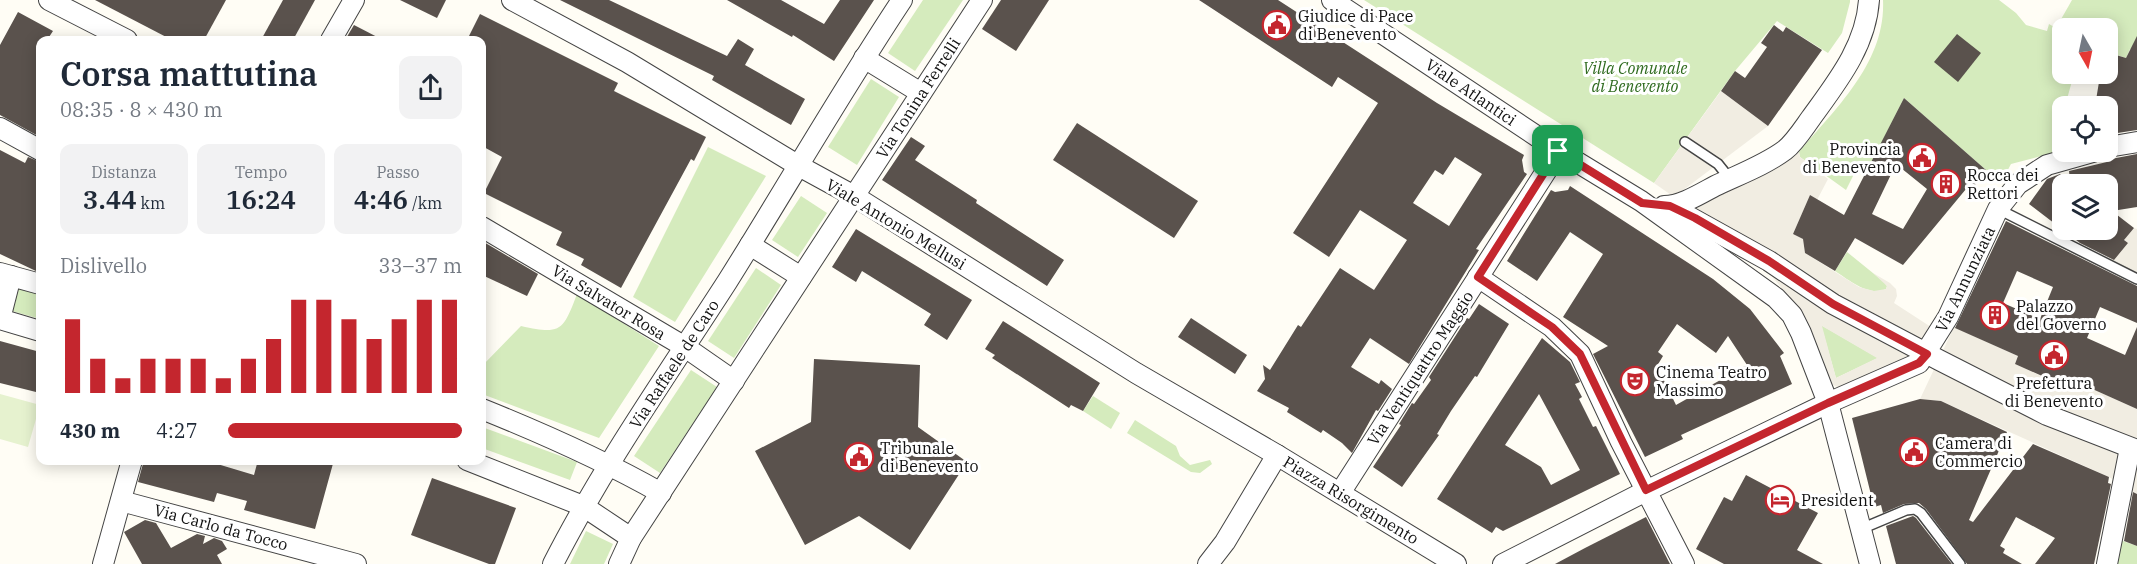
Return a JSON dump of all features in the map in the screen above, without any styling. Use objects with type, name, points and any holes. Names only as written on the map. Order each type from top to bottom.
[{"type":"street","points":[[49,0],[119,36]]},
{"type":"street","points":[[333,36],[354,0]]},
{"type":"street","name":"Viale Antonio Mellusi","points":[[512,0],[627,62],[799,166],[854,196],[1136,374],[1277,455]]},
{"type":"street","points":[[799,166],[902,0]]},
{"type":"street","name":"Via Tonina Ferrelli","points":[[854,196],[982,0]]},
{"type":"street","points":[[1670,206],[1766,161],[1791,144],[1834,86],[1858,46],[1866,24],[1869,0]]},
{"type":"street","name":"Viale Atlantici","points":[[1336,1],[1558,151],[1642,203],[1776,298],[1792,315],[1801,333],[1828,403],[1870,564]]},
{"type":"street","points":[[864,58],[921,93]]},
{"type":"street","points":[[0,128],[36,148]]},
{"type":"street","points":[[2118,145],[2137,142]]},
{"type":"street","name":"Via Ventiquattro Maggio","points":[[1340,493],[1558,151]]},
{"type":"street","name":"Via Annunziata","points":[[1927,354],[1948,317],[1998,209],[2018,184],[2047,165],[2058,162]]},
{"type":"street","name":"Via Raffaele de Caro","points":[[553,564],[583,506],[799,166]]},
{"type":"street","points":[[619,564],[632,538],[854,196]]},
{"type":"street","points":[[1642,203],[1670,206],[1695,218],[1779,267],[1833,304],[1927,354],[2047,415],[2134,449],[2107,564]]},
{"type":"street","name":"Via Salvator Rosa","points":[[486,229],[685,347],[734,381]]},
{"type":"street","points":[[750,245],[801,277]]},
{"type":"street","points":[[36,283],[6,275],[0,319],[36,330]]},
{"type":"street","points":[[1478,277],[1552,327],[1580,354],[1684,564]]},
{"type":"street","points":[[1503,564],[1646,490],[1828,403],[1919,363],[1927,354]]},
{"type":"street","points":[[486,411],[609,464],[661,494]]},
{"type":"street","points":[[1208,564],[1225,542],[1277,455]]},
{"type":"street","name":"Piazza Risorgimento","points":[[1277,455],[1456,564]]},
{"type":"street","points":[[103,564],[131,465]]},
{"type":"street","points":[[480,465],[583,506],[632,538]]},
{"type":"street","name":"Via Carlo da Tocco","points":[[121,501],[356,564]]},
{"type":"lane","points":[[1685,142],[1718,164],[1730,179]]},
{"type":"lane","points":[[1998,209],[2137,279]]},
{"type":"lane","points":[[1862,529],[1906,510],[1915,509],[1921,513],[1960,564]]},
{"type":"green space","points":[[923,0],[963,0],[915,71],[888,53]]},
{"type":"green space","name":"Villa Comunale di Benevento","points":[[1364,0],[1850,0],[1850,2],[1842,33],[1828,53],[1777,21],[1735,71],[1654,183]]},
{"type":"green space","points":[[1883,0],[1999,0],[2016,13],[2026,25],[2047,31],[2049,24],[2052,26],[2052,84],[2071,84],[2068,96],[2052,96],[2052,153],[2011,164],[2003,179],[1986,170],[1904,98],[1865,176],[1855,172],[1846,190],[1800,157],[1799,152],[1856,83],[1876,44],[1882,23]]},
{"type":"green space","points":[[2072,0],[2137,0],[2137,52],[2130,49],[2126,58],[2118,55],[2118,18],[2062,18]]},
{"type":"green space","points":[[871,79],[899,97],[857,165],[828,147]]},
{"type":"green space","points":[[708,147],[766,176],[675,322],[633,297]]},
{"type":"green space","points":[[801,196],[827,213],[798,257],[772,240]]},
{"type":"green space","points":[[1847,252],[1884,282],[1886,289],[1873,291],[1866,289],[1835,271]]},
{"type":"green space","points":[[756,268],[781,285],[734,358],[708,341]]},
{"type":"green space","points":[[19,287],[36,292],[36,318],[12,311]]},
{"type":"green space","points":[[577,294],[659,346],[599,438],[486,396],[486,362],[521,326],[553,330],[564,323]]},
{"type":"green space","points":[[1821,325],[1878,358],[1836,378]]},
{"type":"green space","points":[[691,370],[717,387],[660,473],[634,456]]},
{"type":"green space","points":[[0,394],[36,404],[36,419],[28,447],[0,439]]},
{"type":"green space","points":[[1093,396],[1120,413],[1111,429],[1083,411]]},
{"type":"green space","points":[[1135,420],[1176,446],[1180,456],[1190,465],[1210,460],[1212,464],[1200,473],[1191,472],[1127,433]]},
{"type":"green space","points":[[486,428],[577,462],[570,480],[486,449]]},
{"type":"green space","points":[[586,531],[613,544],[604,564],[570,564]]},
{"type":"green space","points":[[2120,540],[2137,546],[2137,564],[2115,564]]},
{"type":"shaded area","points":[[1721,91],[1768,126],[1674,197],[1654,183]]},
{"type":"shaded area","points":[[1799,152],[1800,157],[1828,179],[1817,200],[1810,195],[1793,234],[1803,239],[1805,253],[1859,287],[1874,291],[1886,289],[1887,286],[1873,273],[1890,283],[1896,289],[1897,296],[1894,303],[1931,327],[1926,349],[1840,388],[1833,385],[1801,311],[1769,273],[1667,212]],"holes":[[[1822,326],[1877,358],[1836,378]]]},
{"type":"shaded area","points":[[2134,228],[2137,229],[2137,275],[2108,263],[2116,252],[2119,254],[2128,243],[2124,240]]},
{"type":"shaded area","points":[[1954,327],[2018,356],[2015,364],[2066,387],[2070,379],[2137,409],[2137,494],[2109,477],[1941,401],[1920,399]]},
{"type":"building","points":[[95,0],[226,0],[206,36],[164,36]]},
{"type":"building","points":[[283,0],[315,0],[295,36],[263,36]]},
{"type":"building","points":[[400,0],[446,0],[437,18]]},
{"type":"building","points":[[560,0],[609,0],[727,56],[738,39],[754,49],[745,65],[805,99],[791,125],[712,80],[714,76]]},
{"type":"building","points":[[727,0],[781,0],[824,24],[840,0],[874,0],[834,61],[793,35],[792,37]]},
{"type":"building","points":[[1001,0],[1049,0],[1016,51],[982,29]]},
{"type":"building","points":[[1199,0],[1278,0],[1437,103],[1524,155],[1522,160],[1524,172],[1527,174],[1476,249],[1479,250],[1409,364],[1370,338],[1351,367],[1379,384],[1381,380],[1392,389],[1378,411],[1376,410],[1352,453],[1323,430],[1321,433],[1287,412],[1289,408],[1257,391],[1265,379],[1263,365],[1270,370],[1298,325],[1301,327],[1340,268],[1374,290],[1407,240],[1360,210],[1329,257],[1293,233],[1378,103],[1338,77],[1332,87]],"holes":[[[1455,157],[1482,174],[1449,226],[1413,203],[1435,170],[1443,175]]]},
{"type":"building","points":[[18,12],[53,31],[50,36],[36,36],[36,135],[0,115],[0,45]]},
{"type":"building","points":[[480,14],[618,83],[614,91],[706,137],[694,161],[691,159],[621,288],[581,265],[584,259],[556,245],[562,232],[486,194],[486,189],[502,157],[486,148],[486,36],[469,36]]},
{"type":"building","points":[[354,25],[375,36],[347,36]]},
{"type":"building","points":[[1774,25],[1783,32],[1786,27],[1822,50],[1768,126],[1721,91],[1735,71],[1745,78],[1767,47],[1761,43]]},
{"type":"building","points":[[1957,34],[1981,53],[1958,82],[1934,62]]},
{"type":"building","points":[[2137,36],[2137,130],[2118,133],[2118,96],[2097,96],[2099,84],[2118,84],[2118,56],[2126,58]]},
{"type":"building","name":"Rocca dei Rettori","points":[[1904,98],[1986,170],[1975,185],[1971,183],[1903,265],[1855,238],[1835,271],[1805,253],[1803,239],[1793,234],[1810,195],[1844,215]],"holes":[[[1896,164],[1927,189],[1903,229],[1872,214]]]},
{"type":"building","points":[[1077,123],[1198,201],[1174,238],[1053,160]]},
{"type":"building","points":[[911,137],[925,146],[915,160],[1064,260],[1047,286],[882,180]]},
{"type":"building","points":[[0,150],[25,163],[28,157],[36,160],[36,271],[0,254]]},
{"type":"building","points":[[2137,154],[2137,207],[2118,210],[2118,174],[2069,174],[2069,171],[2107,162],[2118,162],[2118,158]]},
{"type":"building","points":[[2052,177],[2052,221],[2029,204],[2047,179]]},
{"type":"building","points":[[1570,186],[1713,279],[1750,309],[1784,353],[1780,356],[1792,384],[1681,435],[1683,439],[1645,457],[1593,354],[1608,346],[1563,317],[1603,254],[1570,232],[1537,281],[1507,261],[1551,190],[1555,192],[1568,190]],"holes":[[[1677,324],[1716,353],[1728,336],[1747,365],[1676,405],[1657,366],[1663,356],[1658,352]]]},
{"type":"building","points":[[2118,216],[2134,228],[2124,240],[2128,243],[2114,260],[2076,240],[2118,240]]},
{"type":"building","name":"Palazzo del Governo","points":[[2006,221],[2137,286],[2137,323],[2100,307],[2087,338],[2125,355],[2137,327],[2137,409],[2070,379],[2067,387],[2015,364],[2018,356],[1955,328]],"holes":[[[2017,271],[2053,287],[2040,319],[2003,303]]]},
{"type":"building","points":[[856,229],[972,300],[947,340],[924,325],[931,314],[862,271],[856,282],[832,267]]},
{"type":"building","points":[[486,243],[538,274],[527,296],[486,277]]},
{"type":"building","points":[[1479,304],[1509,324],[1477,377],[1475,376],[1451,411],[1437,434],[1439,435],[1402,487],[1373,467],[1401,425],[1399,424],[1412,403],[1414,404],[1431,380],[1429,377],[1467,318],[1469,319]]},
{"type":"building","points":[[1191,318],[1247,355],[1235,374],[1178,337]]},
{"type":"building","points":[[1003,321],[1100,383],[1083,411],[1071,405],[1069,408],[992,358],[995,355],[985,349]]},
{"type":"building","points":[[1542,338],[1570,362],[1580,382],[1575,384],[1582,397],[1579,399],[1593,427],[1596,426],[1620,474],[1503,531],[1496,527],[1492,533],[1437,499]],"holes":[[[1539,394],[1580,470],[1551,485],[1541,467],[1505,445]]]},
{"type":"building","points":[[0,341],[36,351],[36,392],[0,383]]},
{"type":"building","name":"Tribunale di Benevento","points":[[814,359],[920,365],[918,427],[967,462],[910,550],[859,516],[805,545],[755,451],[811,422]]},
{"type":"building","points":[[1920,399],[1941,401],[2007,432],[1969,520],[1973,522],[2033,444],[2109,477],[2108,483],[2111,484],[2094,564],[2035,564],[2055,538],[2016,517],[2000,546],[2005,549],[2003,553],[2022,564],[1967,564],[1919,503],[1904,504],[1883,513],[1881,505],[1874,507],[1852,418]]},
{"type":"building","points":[[143,465],[221,465],[254,475],[257,465],[333,465],[315,529],[244,510],[247,501],[217,493],[214,502],[138,482]]},
{"type":"building","points":[[1746,475],[1818,513],[1797,550],[1823,564],[1724,564],[1696,549],[1724,497],[1732,501]]},
{"type":"building","points":[[432,478],[516,508],[495,564],[489,564],[411,535]]},
{"type":"building","points":[[2133,492],[2137,494],[2137,546],[2124,541]]},
{"type":"building","points":[[1913,516],[1952,564],[1896,564],[1886,526]]},
{"type":"building","points":[[1646,517],[1670,564],[1555,564],[1585,548]]},
{"type":"building","points":[[145,520],[156,523],[171,548],[197,534],[205,536],[203,544],[214,538],[222,541],[227,549],[217,555],[222,564],[142,564],[124,532]]},
{"type":"place","name":"Giudice di Pace di Benevento","points":[[1277,25]]},
{"type":"place","name":"Provincia di Benevento","points":[[1922,158]]},
{"type":"place","name":"Rocca dei Rettori","points":[[1946,184]]},
{"type":"place","name":"Palazzo del Governo","points":[[1995,315]]},
{"type":"place","name":"Prefettura di Benevento","points":[[2054,355]]},
{"type":"place","name":"Cinema Teatro Massimo","points":[[1635,381]]},
{"type":"place","name":"Camera di Commercio","points":[[1914,452]]},
{"type":"place","name":"Tribunale di Benevento","points":[[859,457]]},
{"type":"place","name":"President","points":[[1780,500]]},
{"type":"route","points":[[1558,151],[1642,203],[1670,206],[1695,218],[1769,261],[1833,304],[1927,354],[1919,363],[1828,403],[1646,490],[1580,354],[1552,327],[1478,277],[1558,151]]}]
